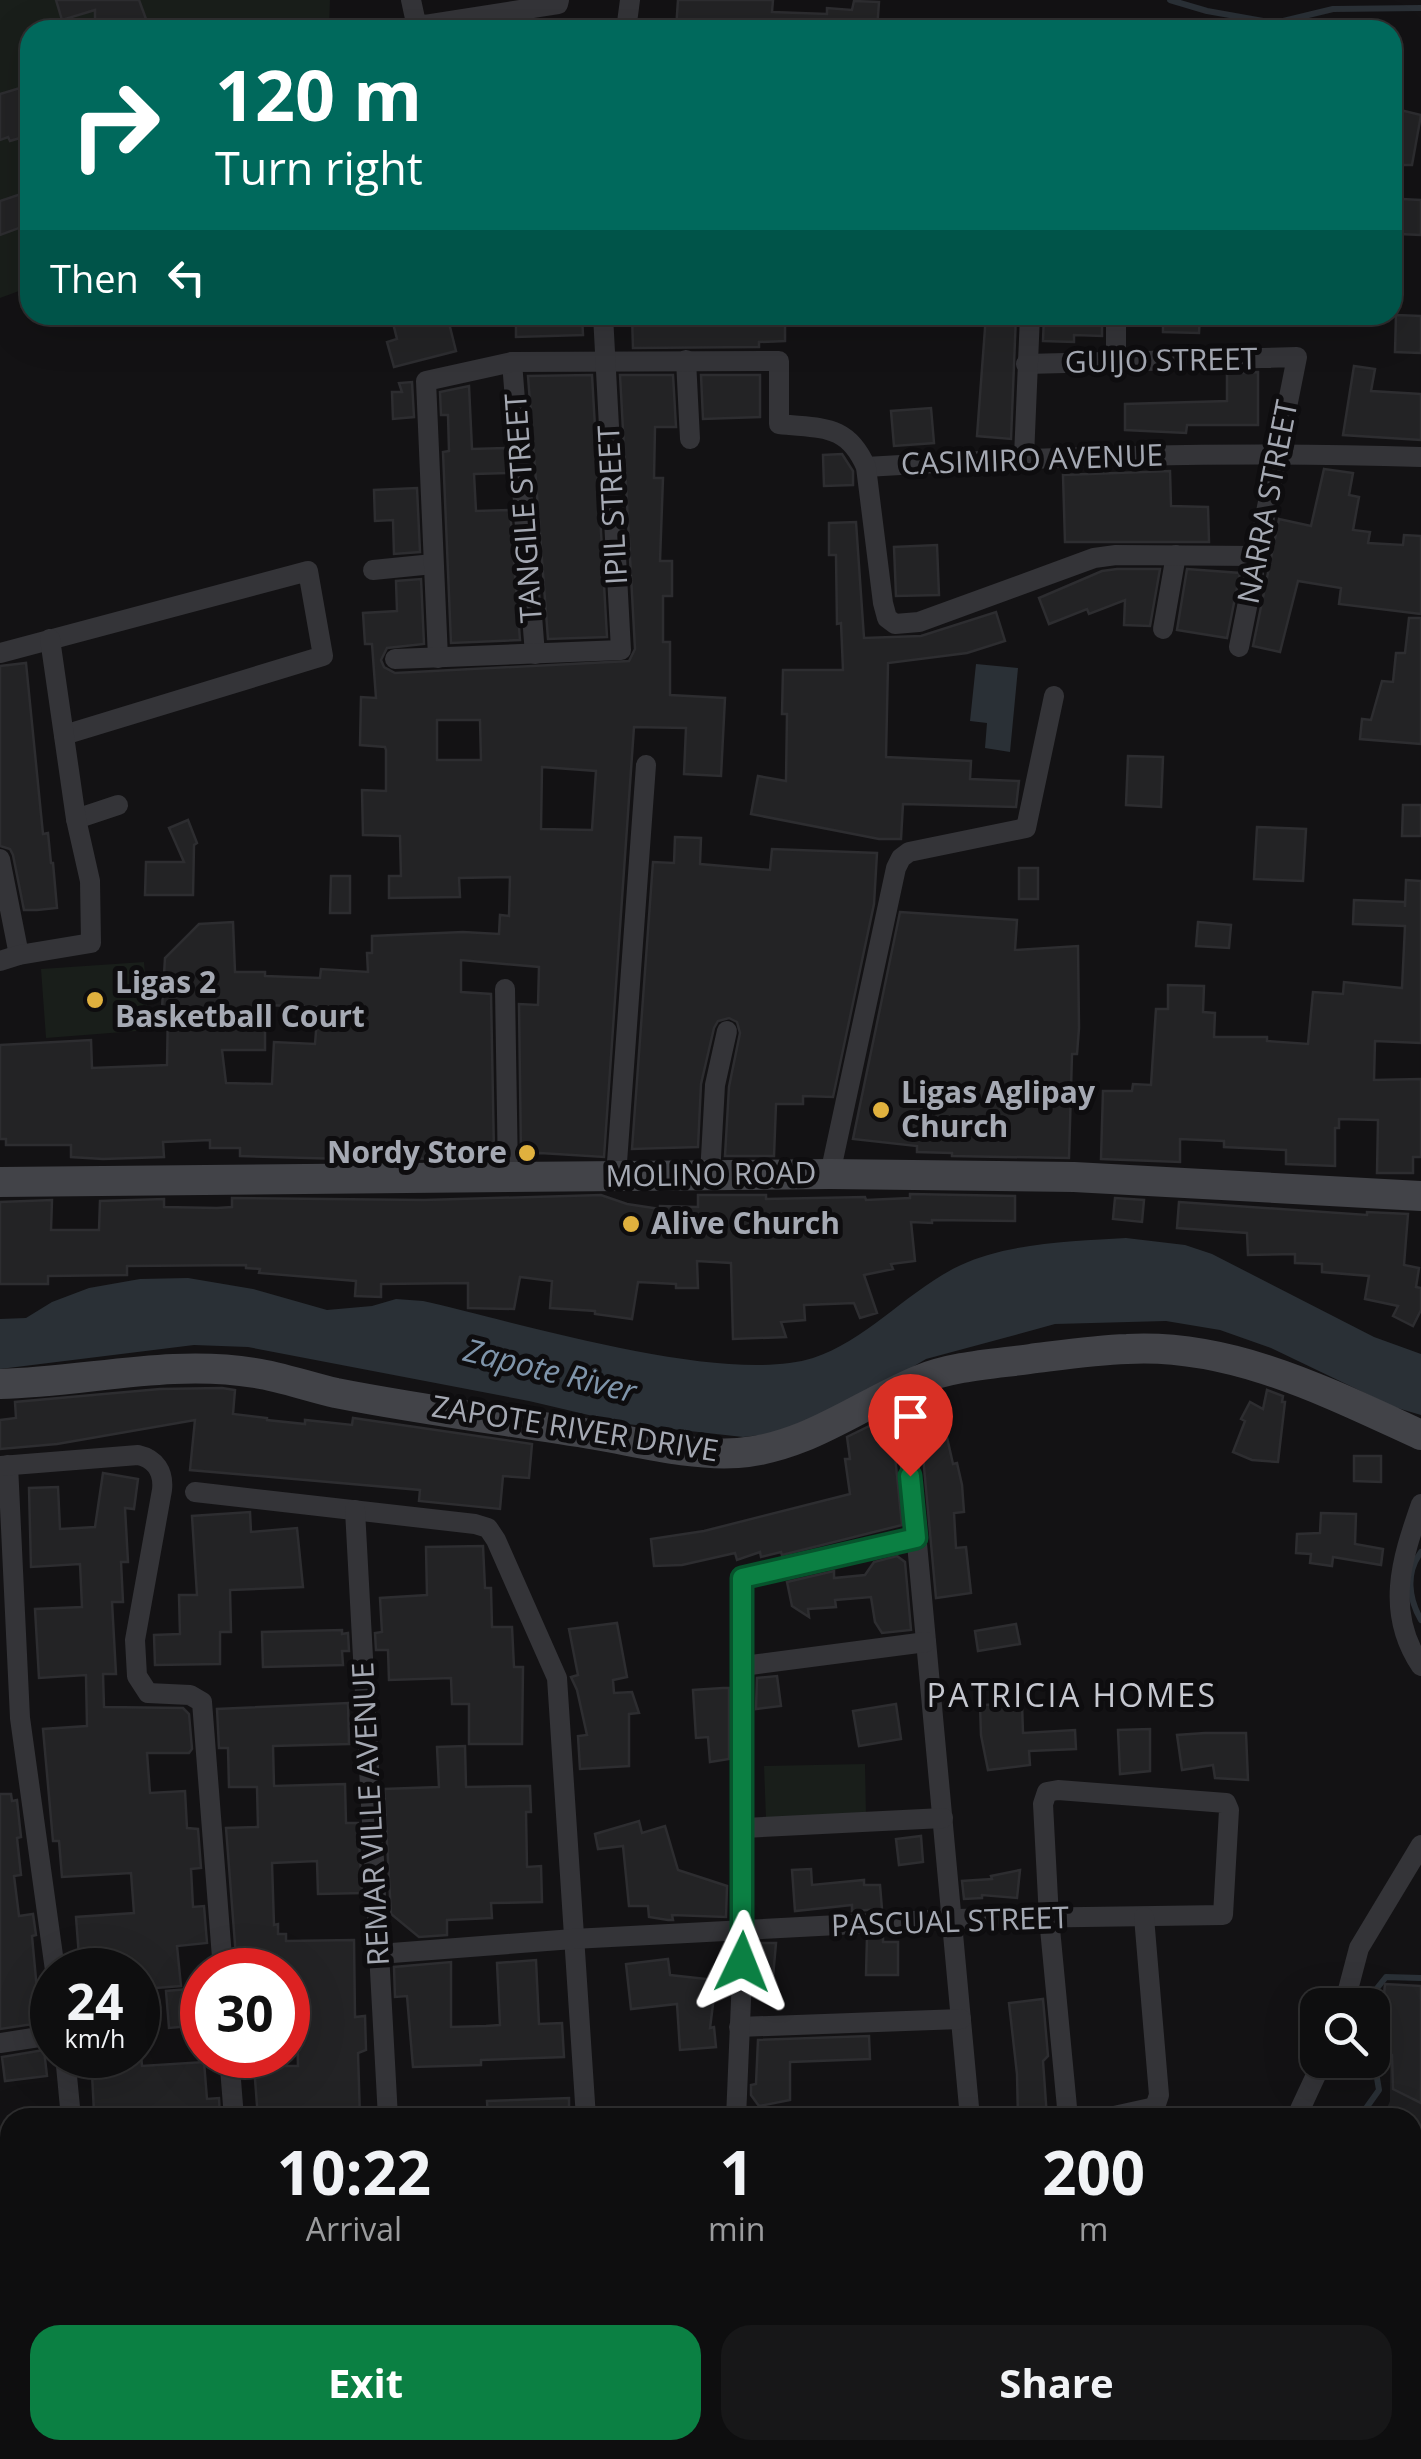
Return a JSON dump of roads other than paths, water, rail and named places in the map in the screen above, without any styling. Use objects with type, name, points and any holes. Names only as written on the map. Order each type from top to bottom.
[{"type":"main road","name":"MOLINO ROAD","points":[[0,1182],[830,1174],[1074,1177],[1421,1196]]},
{"type":"main road","name":"ZAPOTE RIVER DRIVE","points":[[0,1384],[47,1383],[140,1368],[210,1368],[677,1449],[736,1453],[767,1449],[818,1432],[922,1379],[1054,1356],[1144,1349],[1210,1355],[1272,1371],[1324,1390],[1421,1435]]},
{"type":"street","points":[[457,20],[558,4],[558,0]]},
{"type":"street","name":"IPIL STREET","points":[[535,654],[621,650],[603,325]]},
{"type":"street","points":[[1024,458],[1029,325]]},
{"type":"street","points":[[1116,325],[1116,362]]},
{"type":"street","name":"GUIJO STREET","points":[[1026,364],[1296,357]]},
{"type":"street","name":"NARRA STREET","points":[[1239,648],[1296,357]]},
{"type":"street","points":[[686,360],[690,439]]},
{"type":"street","name":"CASIMIRO AVENUE","points":[[433,564],[426,382],[512,362],[778,361],[779,424],[840,432],[852,440],[866,467],[1024,458],[1279,453],[1421,458]]},
{"type":"street","name":"TANGILE STREET","points":[[512,362],[535,654]]},
{"type":"street","points":[[866,467],[883,603],[887,618],[895,624],[919,622],[1094,558],[1258,556]]},
{"type":"street","points":[[1163,629],[1176,555]]},
{"type":"street","points":[[373,570],[433,564],[438,658]]},
{"type":"street","points":[[0,653],[308,571],[324,656],[64,735]]},
{"type":"street","points":[[0,859],[9,958],[91,943],[90,881],[76,819],[50,639]]},
{"type":"street","points":[[395,659],[535,654]]},
{"type":"street","points":[[830,1174],[896,868],[910,852],[1023,832],[1054,696]]},
{"type":"street","points":[[616,1176],[646,765]]},
{"type":"street","points":[[76,819],[118,805]]},
{"type":"street","points":[[505,989],[508,1176]]},
{"type":"street","points":[[710,1175],[714,1085],[726,1031]]},
{"type":"street","points":[[908,1446],[969,2108]]},
{"type":"street","points":[[52,1948],[20,1718],[4,1466],[138,1455],[154,1462],[163,1480],[135,1640],[137,1676],[148,1693],[190,1695],[202,1702],[221,1948]]},
{"type":"street","points":[[195,1492],[475,1524],[488,1528],[496,1540],[557,1678],[585,2108]]},
{"type":"street","points":[[1421,1504],[1404,1554],[1399,1607],[1408,1646],[1421,1666]]},
{"type":"street","name":"REMAR VILLE AVENUE","points":[[354,1510],[387,2108]]},
{"type":"street","points":[[736,2108],[744,1930],[742,1578],[916,1538]]},
{"type":"street","points":[[743,1666],[926,1642]]},
{"type":"street","name":"PASCUAL STREET","points":[[379,1954],[573,1939],[952,1919],[1049,1918],[1144,1917],[1223,1915],[1226,1803],[1047,1792],[1043,1804],[1049,1918]]},
{"type":"street","points":[[744,1828],[942,1818]]},
{"type":"street","points":[[1348,1988],[1359,1948],[1421,1845]]},
{"type":"street","points":[[1144,1917],[1159,2095],[1155,2107],[1150,2108]]},
{"type":"street","points":[[1049,1918],[1067,2108]]},
{"type":"street","points":[[739,2027],[961,2019]]},
{"type":"street","points":[[0,2044],[30,2039]]},
{"type":"street","points":[[67,2078],[70,2108]]},
{"type":"street","points":[[231,2078],[233,2108]]},
{"type":"street","points":[[1301,2108],[1315,2078]]},
{"type":"water","points":[[976,664],[1018,668],[1010,752],[985,748],[987,723],[970,721]]},
{"type":"water","name":"Zapote River","points":[[1126,1238],[1185,1245],[1212,1254],[1374,1337],[1421,1354],[1421,1415],[1394,1407],[1271,1348],[1220,1330],[1166,1321],[1055,1324],[926,1359],[862,1397],[775,1433],[743,1437],[627,1424],[529,1401],[248,1347],[194,1345],[0,1369],[0,1319],[26,1318],[52,1302],[89,1288],[140,1279],[188,1278],[253,1289],[327,1310],[372,1306],[396,1299],[423,1301],[620,1348],[728,1364],[775,1364],[813,1358],[833,1350],[942,1275],[979,1258],[1042,1244]]},
{"type":"waterway","points":[[1170,0],[1258,20]]},
{"type":"waterway","points":[[1287,20],[1333,9],[1421,8]]},
{"type":"waterway","points":[[1421,1552],[1410,1586],[1421,1620]]},
{"type":"waterway","points":[[1377,1988],[1386,1977],[1421,1978]]},
{"type":"waterway","points":[[1366,2108],[1379,2090],[1377,2078]]},
{"type":"place","name":"Ligas 2 Basketball Court","points":[[95,1000]]},
{"type":"place","name":"Ligas Aglipay Church","points":[[881,1110]]},
{"type":"place","name":"Nordy Store","points":[[527,1153]]},
{"type":"place","name":"Alive Church","points":[[631,1224]]},
{"type":"district","name":"PATRICIA HOMES","points":[[1072,1696]]}]
